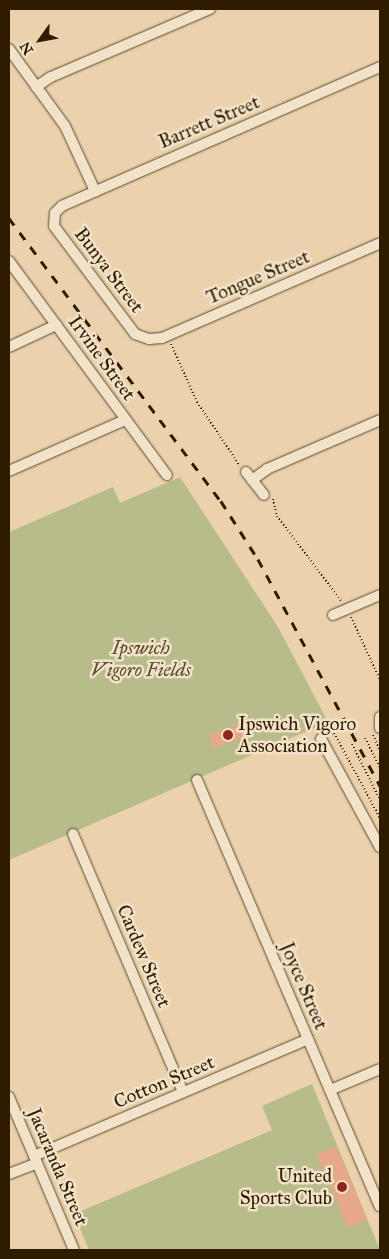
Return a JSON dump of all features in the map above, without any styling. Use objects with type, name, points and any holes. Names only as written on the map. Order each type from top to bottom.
[{"type":"street","points":[[36,87],[51,77],[210,9]]},
{"type":"street","points":[[9,49],[65,126],[95,191]]},
{"type":"street","name":"Barrett Street","points":[[55,213],[62,206],[95,191],[380,67]]},
{"type":"street","name":"Bunya Street","points":[[55,213],[54,226],[135,334],[149,339]]},
{"type":"street","name":"Tongue Street","points":[[149,339],[167,335],[380,243]]},
{"type":"street","name":"Irvine Street","points":[[9,261],[167,476]]},
{"type":"street","points":[[9,347],[56,325]]},
{"type":"street","points":[[9,471],[125,420]]},
{"type":"street","points":[[247,473],[267,469],[380,420]]},
{"type":"street","points":[[247,473],[268,494]]},
{"type":"street","points":[[333,615],[380,595]]},
{"type":"street","points":[[380,717],[380,728]]},
{"type":"street","points":[[321,739],[380,847]]},
{"type":"street","name":"Joyce Street","points":[[196,780],[380,1206]]},
{"type":"street","name":"Cardew Street","points":[[73,834],[183,1092]]},
{"type":"street","name":"Cotton Street","points":[[9,1174],[35,1160],[183,1092],[308,1039]]},
{"type":"street","points":[[330,1090],[380,1069]]},
{"type":"street","name":"Jacaranda Street","points":[[9,1098],[74,1250]]},
{"type":"path","points":[[167,335],[197,402],[240,466],[247,473]]},
{"type":"path","points":[[268,494],[277,516],[343,604]]},
{"type":"path","points":[[351,617],[380,680]]},
{"type":"path","points":[[321,739],[334,733],[380,818]]},
{"type":"path","points":[[365,738],[380,767]]},
{"type":"path","points":[[352,744],[380,800]]},
{"type":"green space","name":"Ipswich Vigoro Fields","points":[[180,477],[278,627],[328,722],[9,860],[9,532],[113,487],[120,503]]},
{"type":"green space","points":[[312,1084],[380,1250],[89,1250],[74,1214],[272,1130],[262,1106]]},
{"type":"building","name":"Ipswich Vigoro Association","points":[[243,722],[248,735],[213,748],[208,735]]},
{"type":"building","name":"United Sports Club","points":[[336,1146],[367,1220],[348,1228],[317,1154]]},
{"type":"railway","points":[[9,218],[221,501],[258,559],[380,786]]},
{"type":"place","name":"Ipswich Vigoro Association","points":[[228,735]]},
{"type":"place","name":"United Sports Club","points":[[342,1187]]}]
